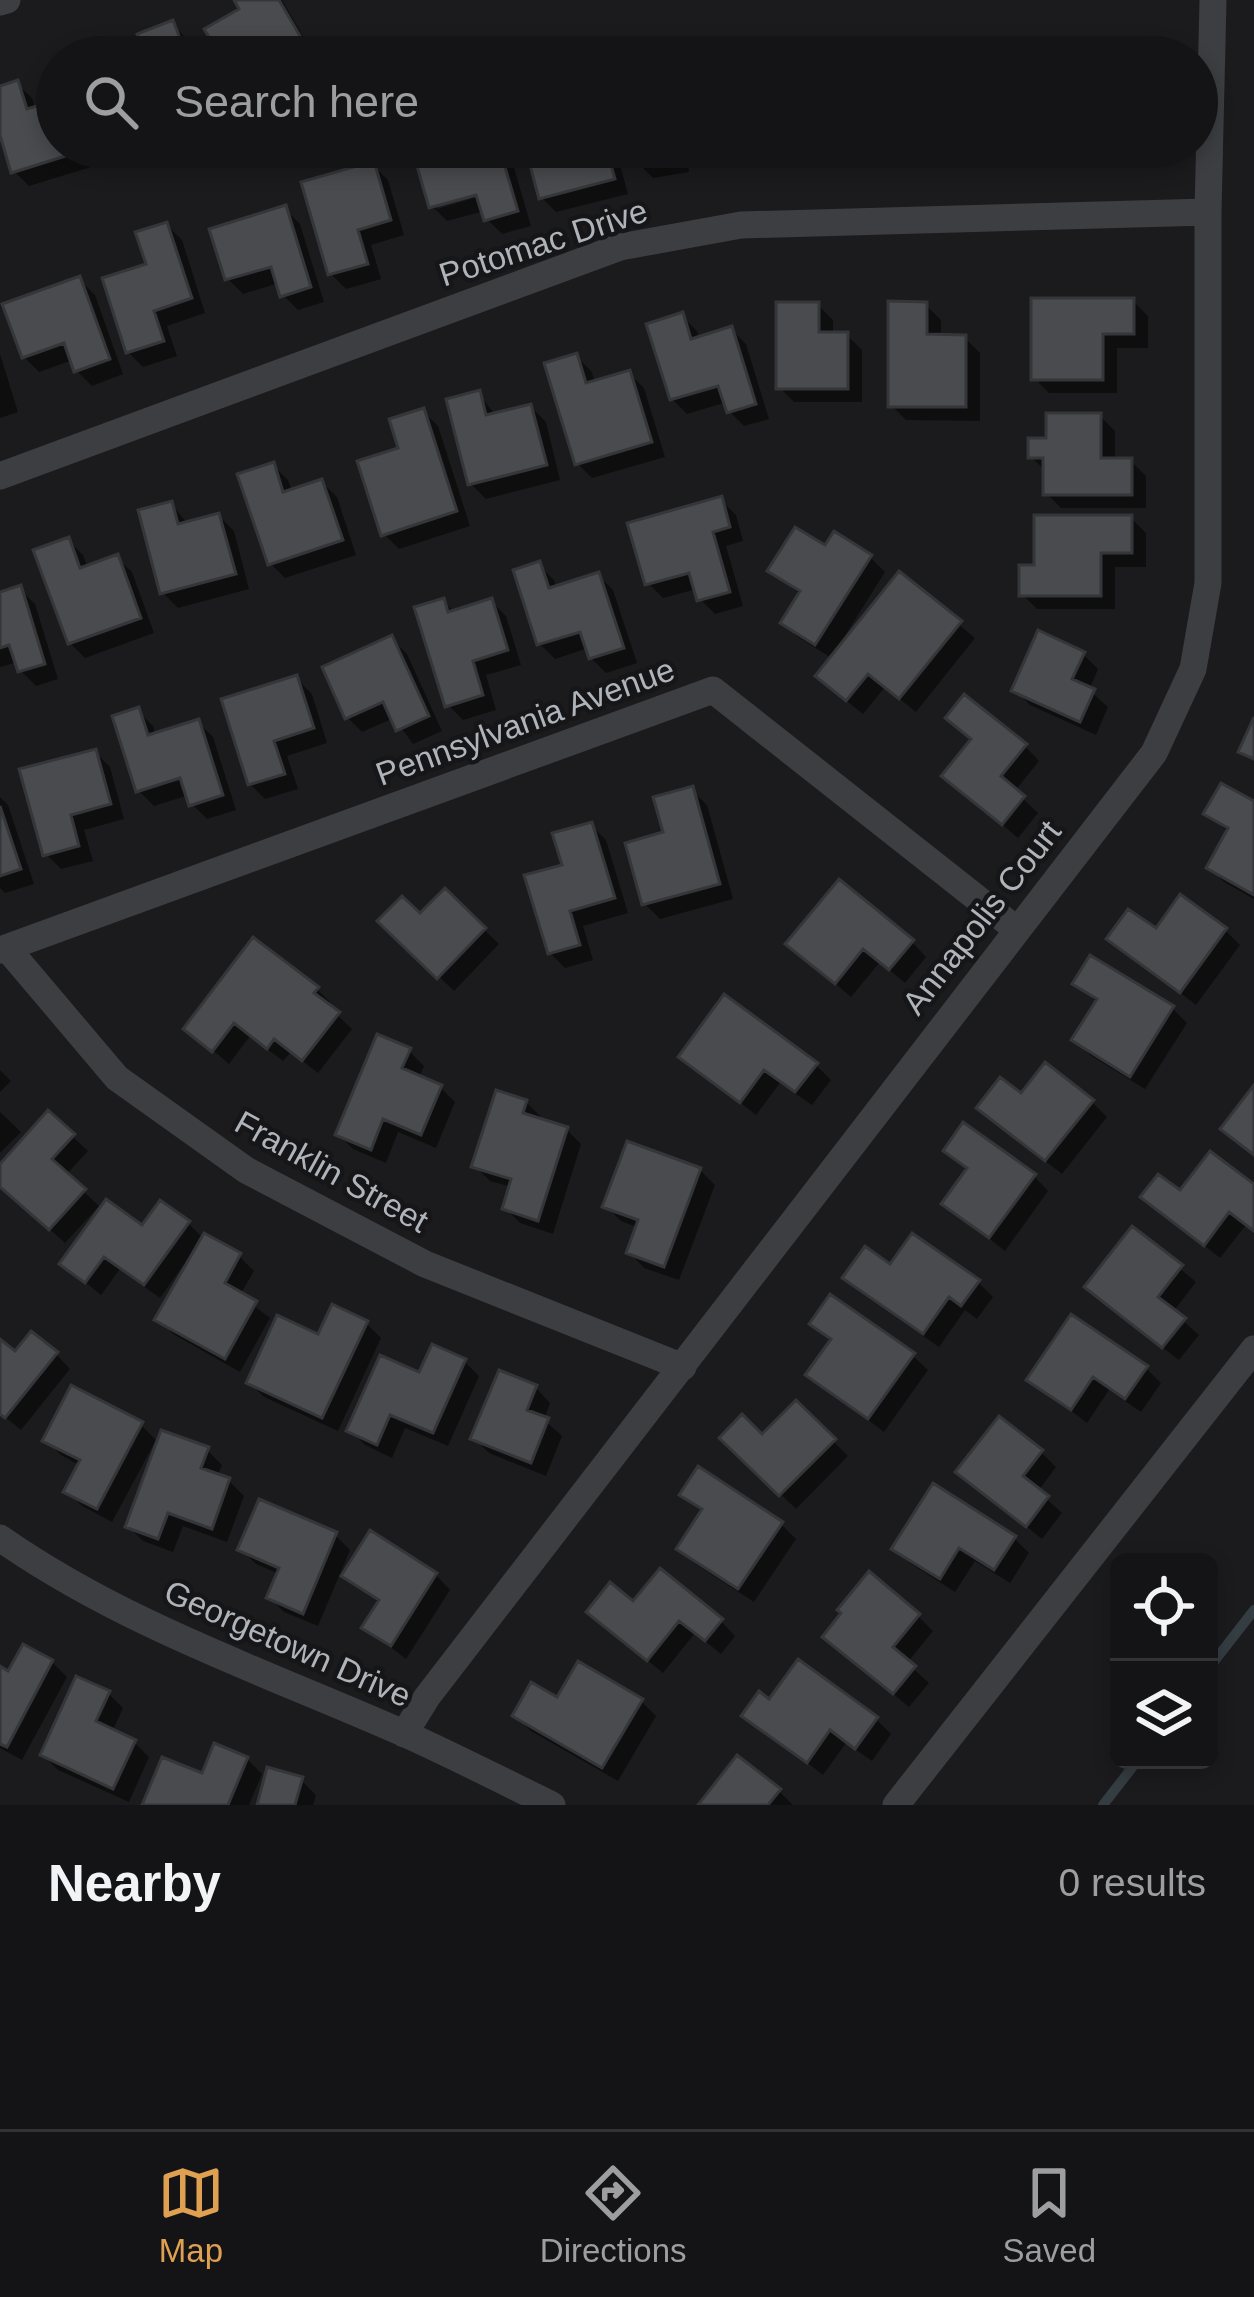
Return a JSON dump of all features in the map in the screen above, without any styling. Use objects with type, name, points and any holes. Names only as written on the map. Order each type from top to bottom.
[{"type":"street","name":"Annapolis Court","points":[[1213,36],[1214,0]]},
{"type":"street","name":"Annapolis Court","points":[[404,1733],[427,1697],[1154,753],[1193,669],[1208,583],[1209,168]]},
{"type":"street","name":"Potomac Drive","points":[[0,476],[620,247],[741,225],[1208,212]]},
{"type":"street","name":"Pennsylvania Avenue","points":[[4,949],[713,690],[1016,929]]},
{"type":"street","name":"Franklin Street","points":[[4,949],[117,1078],[246,1170],[424,1264],[683,1367]]},
{"type":"street","points":[[896,1805],[1254,1349]]},
{"type":"street","name":"Georgetown Drive","points":[[0,1538],[205,1652],[404,1733],[552,1805]]},
{"type":"building","points":[[234,0],[279,0],[300,36],[208,36],[204,29],[239,9]]},
{"type":"building","points":[[173,20],[179,36],[138,36]]},
{"type":"building","points":[[18,80],[27,109],[36,106],[36,165],[11,173],[0,135],[0,86]]},
{"type":"building","points":[[350,168],[376,168],[391,220],[358,230],[368,264],[328,275],[301,182]]},
{"type":"building","points":[[418,168],[505,168],[518,211],[484,221],[476,195],[429,208]]},
{"type":"building","points":[[531,168],[612,168],[615,179],[539,199]]},
{"type":"building","points":[[286,205],[311,287],[280,297],[271,267],[225,280],[209,229]]},
{"type":"building","points":[[167,222],[192,298],[154,311],[164,341],[126,353],[102,278],[146,264],[135,232]]},
{"type":"building","points":[[80,276],[110,359],[74,372],[64,343],[22,358],[2,304]]},
{"type":"building","points":[[1031,298],[1134,298],[1134,334],[1103,334],[1103,380],[1031,380]]},
{"type":"building","points":[[888,301],[927,302],[927,334],[966,335],[966,407],[888,407]]},
{"type":"building","points":[[776,302],[819,302],[819,332],[848,332],[848,389],[776,389]]},
{"type":"building","points":[[683,312],[691,339],[732,326],[756,404],[727,413],[718,386],[670,400],[646,324]]},
{"type":"building","points":[[577,353],[586,383],[630,370],[652,442],[575,465],[544,363]]},
{"type":"building","points":[[480,390],[486,415],[531,404],[547,465],[468,485],[446,399]]},
{"type":"building","points":[[424,408],[457,511],[381,536],[357,461],[398,448],[389,419]]},
{"type":"building","points":[[1046,413],[1101,413],[1101,458],[1132,458],[1132,495],[1043,495],[1043,458],[1028,458],[1028,438],[1046,438]]},
{"type":"building","points":[[274,462],[283,492],[322,479],[343,540],[268,565],[237,474]]},
{"type":"building","points":[[722,496],[730,527],[713,532],[730,592],[697,601],[689,573],[645,585],[627,523]]},
{"type":"building","points":[[172,501],[178,524],[219,513],[236,574],[160,594],[138,510]]},
{"type":"building","points":[[1034,515],[1132,515],[1132,553],[1101,553],[1101,596],[1019,596],[1019,565],[1034,565]]},
{"type":"building","points":[[795,527],[825,545],[834,531],[872,555],[815,645],[780,623],[800,591],[767,571]]},
{"type":"building","points":[[69,537],[80,568],[118,554],[141,618],[68,644],[33,550]]},
{"type":"building","points":[[540,561],[549,588],[599,572],[624,648],[589,659],[580,632],[537,645],[513,570]]},
{"type":"building","points":[[899,571],[962,621],[899,699],[868,674],[846,701],[815,676]]},
{"type":"building","points":[[21,585],[45,664],[18,672],[9,645],[0,648],[0,592]]},
{"type":"building","points":[[444,598],[448,612],[492,598],[508,650],[473,661],[483,695],[445,707],[414,607]]},
{"type":"building","points":[[1038,630],[1085,652],[1072,679],[1095,689],[1080,722],[1011,691]]},
{"type":"building","points":[[392,635],[429,716],[396,731],[383,702],[345,719],[322,667]]},
{"type":"building","points":[[297,675],[314,728],[274,741],[285,774],[248,785],[221,699]]},
{"type":"building","points":[[964,694],[1027,744],[1001,776],[1025,796],[1002,825],[941,776],[971,739],[945,718]]},
{"type":"building","points":[[139,707],[148,735],[199,719],[223,795],[189,806],[180,778],[136,792],[112,716]]},
{"type":"building","points":[[1254,717],[1254,759],[1238,752]]},
{"type":"building","points":[[96,749],[111,804],[71,815],[79,846],[43,856],[19,769]]},
{"type":"building","points":[[1221,783],[1254,801],[1254,895],[1206,868],[1228,828],[1203,814]]},
{"type":"building","points":[[693,786],[720,884],[642,905],[625,843],[663,832],[653,797]]},
{"type":"building","points":[[0,806],[21,869],[0,876]]},
{"type":"building","points":[[592,822],[615,898],[570,911],[580,945],[548,954],[524,875],[562,865],[552,833]]},
{"type":"building","points":[[839,879],[914,940],[889,970],[863,949],[835,984],[785,944]]},
{"type":"building","points":[[445,888],[486,928],[437,979],[377,921],[402,896],[420,913]]},
{"type":"building","points":[[1180,894],[1227,928],[1180,993],[1106,939],[1128,909],[1156,928]]},
{"type":"building","points":[[253,937],[319,987],[314,993],[340,1012],[302,1061],[274,1039],[267,1049],[234,1023],[212,1052],[183,1029]]},
{"type":"building","points":[[1090,955],[1174,1006],[1130,1077],[1071,1040],[1097,999],[1072,984]]},
{"type":"building","points":[[724,994],[818,1063],[795,1092],[764,1070],[740,1103],[678,1057]]},
{"type":"building","points":[[377,1034],[411,1048],[402,1068],[442,1085],[421,1135],[383,1119],[371,1150],[335,1135]]},
{"type":"building","points":[[1045,1062],[1094,1100],[1045,1161],[976,1108],[1000,1077],[1021,1093]]},
{"type":"building","points":[[1254,1085],[1254,1155],[1220,1129]]},
{"type":"building","points":[[496,1090],[527,1100],[523,1113],[568,1127],[538,1221],[502,1209],[511,1179],[471,1167]]},
{"type":"building","points":[[48,1110],[75,1134],[52,1159],[86,1189],[49,1230],[0,1187],[0,1164]]},
{"type":"building","points":[[963,1122],[1036,1174],[989,1238],[941,1204],[967,1168],[943,1151]]},
{"type":"building","points":[[627,1141],[701,1168],[664,1267],[626,1253],[638,1220],[602,1207]]},
{"type":"building","points":[[1210,1151],[1254,1184],[1254,1231],[1229,1212],[1204,1246],[1140,1197],[1158,1174],[1180,1190]]},
{"type":"building","points":[[106,1199],[142,1225],[160,1200],[190,1221],[144,1285],[104,1257],[85,1283],[59,1264]]},
{"type":"building","points":[[1132,1226],[1183,1265],[1158,1297],[1186,1318],[1162,1348],[1084,1287]]},
{"type":"building","points":[[204,1233],[241,1253],[225,1283],[257,1301],[225,1359],[154,1320]]},
{"type":"building","points":[[912,1233],[980,1280],[961,1306],[949,1297],[923,1334],[842,1278],[865,1246],[890,1264]]},
{"type":"building","points":[[830,1294],[915,1353],[868,1419],[805,1375],[831,1339],[809,1324]]},
{"type":"building","points":[[332,1304],[368,1321],[322,1418],[246,1383],[277,1315],[318,1334]]},
{"type":"building","points":[[1071,1314],[1148,1366],[1125,1399],[1093,1377],[1071,1410],[1026,1380]]},
{"type":"building","points":[[31,1331],[58,1352],[5,1418],[0,1414],[0,1339],[15,1351]]},
{"type":"building","points":[[432,1344],[466,1359],[433,1433],[390,1415],[377,1445],[346,1431],[380,1355],[419,1372]]},
{"type":"building","points":[[499,1370],[537,1385],[527,1410],[549,1418],[531,1463],[470,1439]]},
{"type":"building","points":[[71,1385],[143,1422],[97,1509],[63,1492],[80,1460],[42,1441]]},
{"type":"building","points":[[796,1400],[836,1439],[779,1496],[719,1438],[742,1414],[762,1434]]},
{"type":"building","points":[[999,1416],[1043,1450],[1023,1476],[1049,1496],[1026,1527],[955,1472]]},
{"type":"building","points":[[161,1430],[209,1447],[201,1468],[230,1478],[212,1529],[168,1513],[158,1539],[125,1527]]},
{"type":"building","points":[[698,1466],[783,1522],[738,1589],[676,1549],[702,1509],[679,1495]]},
{"type":"building","points":[[933,1483],[1016,1536],[994,1570],[959,1548],[940,1579],[891,1549]]},
{"type":"building","points":[[259,1499],[337,1532],[303,1614],[266,1598],[279,1568],[237,1550]]},
{"type":"building","points":[[370,1530],[437,1573],[391,1646],[361,1628],[379,1600],[341,1576]]},
{"type":"building","points":[[660,1568],[723,1619],[705,1641],[679,1621],[647,1661],[586,1612],[610,1582],[633,1601]]},
{"type":"building","points":[[869,1571],[920,1614],[893,1647],[916,1666],[893,1694],[822,1637]]},
{"type":"building","points":[[23,1644],[53,1660],[7,1747],[0,1744],[0,1666],[8,1671]]},
{"type":"building","points":[[798,1659],[878,1717],[855,1749],[830,1730],[807,1763],[741,1716],[759,1691],[769,1699]]},
{"type":"building","points":[[578,1661],[643,1699],[602,1768],[512,1716],[531,1682],[557,1697]]},
{"type":"building","points":[[76,1676],[110,1691],[96,1721],[136,1740],[113,1789],[40,1755]]},
{"type":"building","points":[[214,1743],[248,1757],[228,1805],[142,1805],[162,1757],[202,1773]]},
{"type":"building","points":[[737,1755],[781,1789],[768,1805],[698,1805]]},
{"type":"building","points":[[267,1767],[303,1777],[295,1805],[257,1805]]},
{"type":"waterway","points":[[1214,1661],[1254,1610]]},
{"type":"waterway","points":[[1103,1805],[1131,1769]]}]
